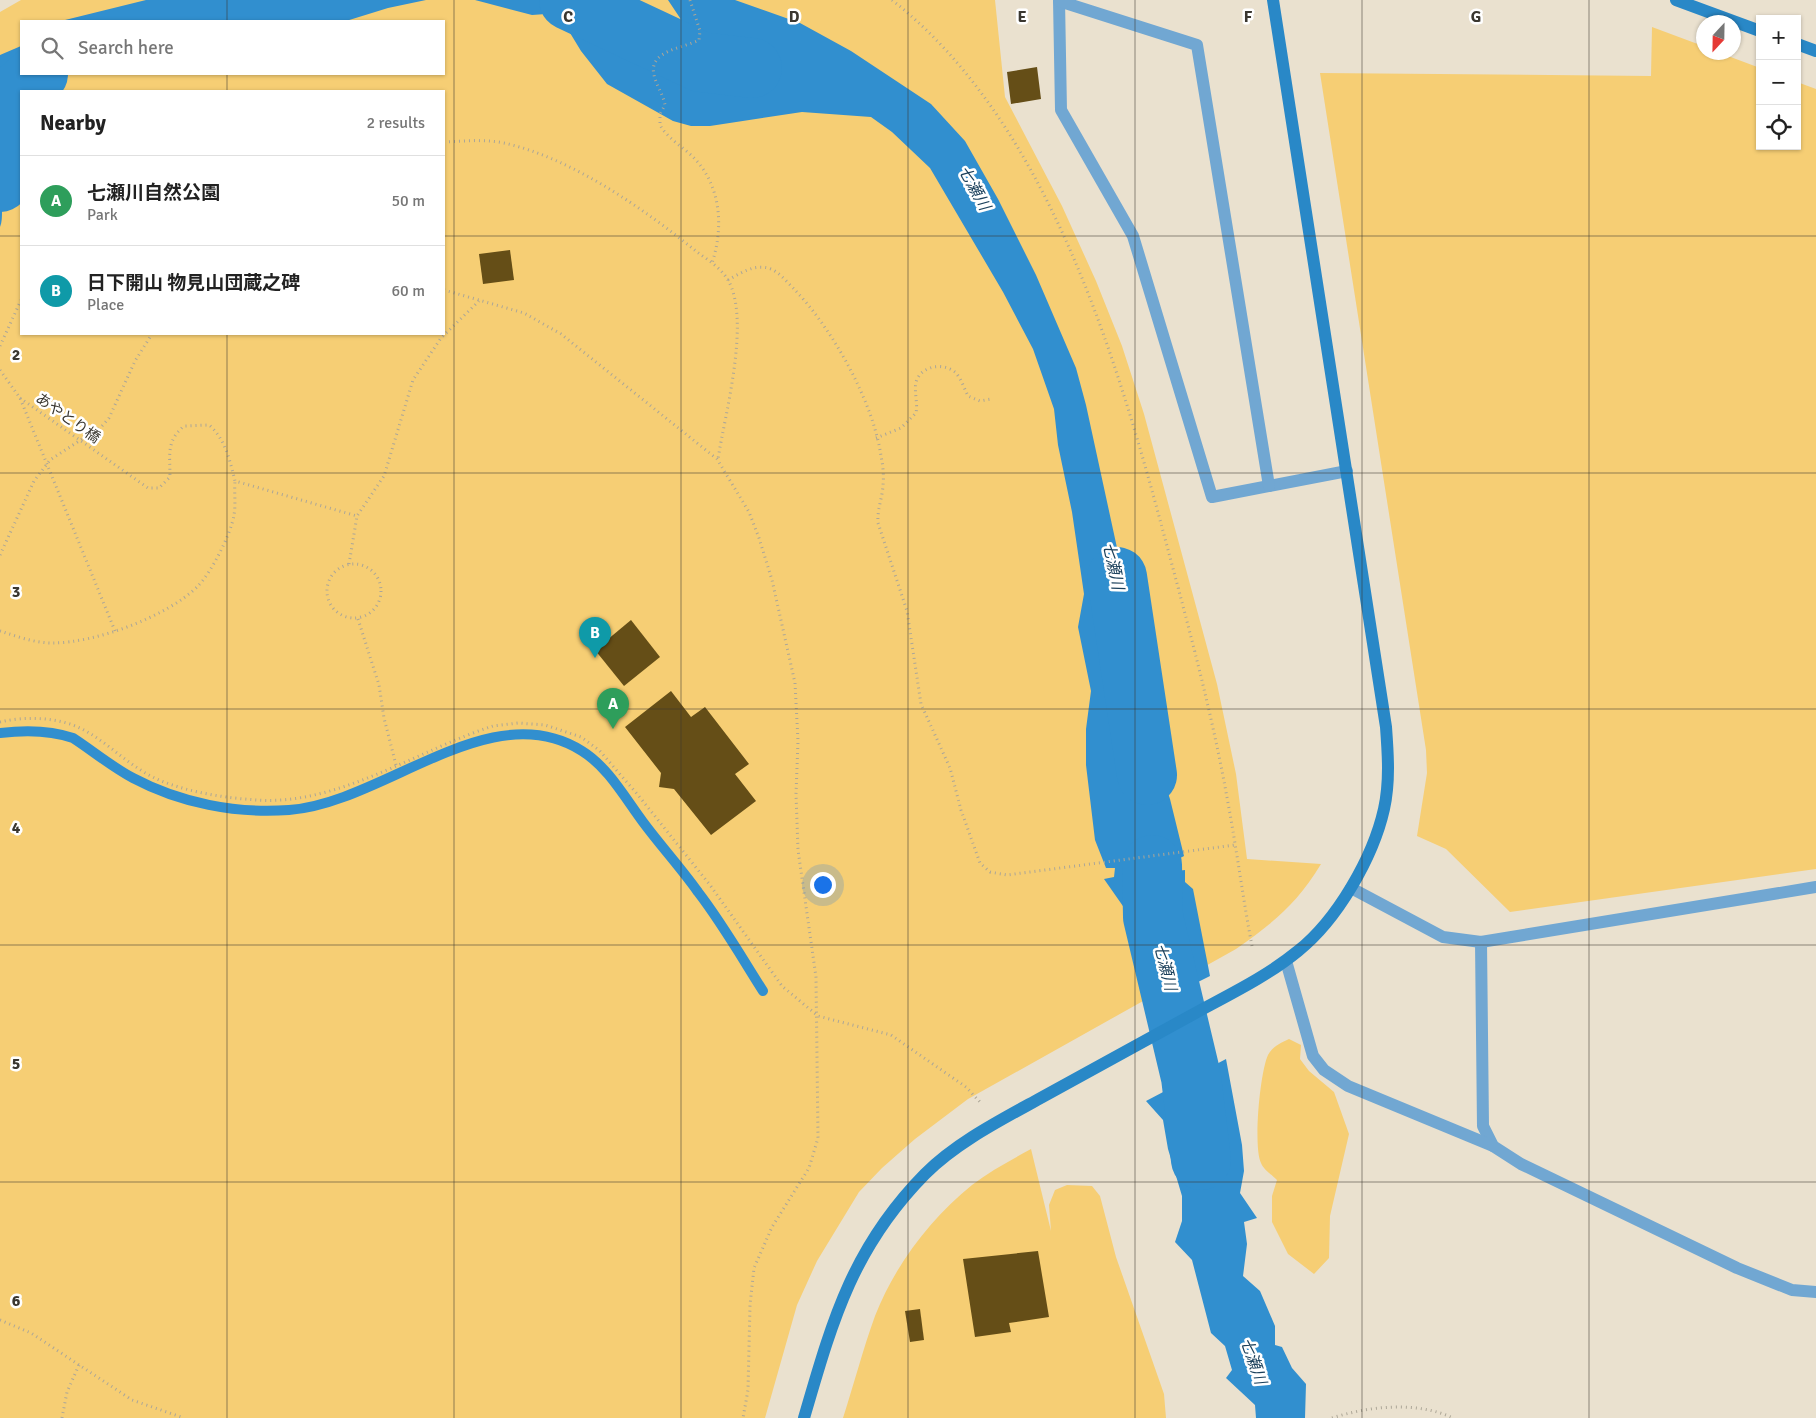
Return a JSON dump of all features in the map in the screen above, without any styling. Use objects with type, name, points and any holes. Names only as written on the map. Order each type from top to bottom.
[{"type":"street","points":[[804,1418],[830,1329],[845,1291],[877,1232],[927,1172],[968,1141],[1026,1106],[1286,961],[1323,928],[1351,888],[1379,827],[1384,809],[1388,765],[1383,704],[1273,0]]},
{"type":"street","points":[[1676,0],[1756,30]]},
{"type":"street","points":[[1269,486],[1197,45],[1059,1],[1061,110],[1132,236],[1212,497],[1347,471]]},
{"type":"street","points":[[1801,45],[1816,51]]},
{"type":"street","points":[[1351,888],[1443,937],[1481,942],[1816,886]]},
{"type":"street","points":[[1481,942],[1483,1126],[1493,1146]]},
{"type":"street","points":[[1286,961],[1313,1056],[1324,1070],[1348,1086],[1493,1146],[1521,1164],[1737,1268],[1792,1290],[1816,1292]]},
{"type":"path","points":[[690,0],[700,31],[699,40],[670,50],[656,61],[653,74],[665,105],[660,114],[660,125],[701,167],[717,204],[720,220],[719,242],[712,263]]},
{"type":"path","points":[[892,0],[937,39],[982,93],[1007,129],[1032,174],[1079,272],[1119,384],[1154,497],[1209,714],[1228,804],[1252,946]]},
{"type":"path","points":[[445,142],[488,141],[504,143],[564,165],[643,210],[712,263],[728,280],[734,298],[738,334],[717,459]]},
{"type":"path","points":[[728,280],[748,269],[770,269],[782,277],[800,295],[828,332],[858,385],[881,454],[883,487],[878,524],[907,611],[921,704],[950,768],[961,810],[980,863],[984,868],[990,872],[1006,875],[1235,845]]},
{"type":"path","points":[[445,290],[524,313],[561,334],[717,459],[748,512],[759,538],[772,580],[795,682],[798,741],[796,794],[798,850],[801,880],[811,928],[818,1016],[816,1148],[809,1168],[772,1227],[754,1268],[750,1305],[748,1390],[744,1418]]},
{"type":"path","points":[[349,564],[357,516],[384,476],[413,380],[420,367],[442,338],[479,301]]},
{"type":"path","points":[[0,346],[20,302]]},
{"type":"path","points":[[0,555],[34,481],[50,460],[102,426],[109,418],[135,361],[151,335]]},
{"type":"path","points":[[876,438],[901,428],[916,413],[918,405],[915,390],[919,376],[924,370],[945,367],[954,371],[968,396],[980,401],[991,399]]},
{"type":"path","name":"あやとり橋","points":[[0,370],[20,398],[115,631]]},
{"type":"path","name":"あやとり橋","points":[[0,631],[37,642],[52,643],[86,639],[115,631],[176,603],[198,585],[220,551],[234,516],[235,481],[229,460],[217,432],[209,425],[184,426],[174,434],[170,448],[170,477],[159,488],[148,488],[20,398]]},
{"type":"path","points":[[235,481],[357,516]]},
{"type":"path","points":[[349,564],[363,565],[372,570],[381,586],[380,601],[375,610],[358,619],[345,618],[337,613],[326,596],[328,581],[333,573],[340,567],[349,564]]},
{"type":"path","points":[[358,619],[379,686],[384,718],[396,765]]},
{"type":"path","points":[[0,722],[20,719],[72,724],[84,730],[130,764],[164,782],[229,798],[259,800],[296,798],[351,783],[478,731],[499,725],[518,723],[545,725],[580,737],[599,750],[638,795],[710,885],[782,986],[818,1016],[891,1035],[966,1088],[980,1102]]},
{"type":"path","points":[[0,1320],[30,1333],[132,1400],[161,1412],[184,1418]]},
{"type":"path","points":[[62,1418],[67,1392],[79,1365]]},
{"type":"path","points":[[1332,1418],[1360,1411],[1405,1408],[1427,1410],[1453,1418]]},
{"type":"shaded area","points":[[21,0],[995,0],[1005,97],[1062,206],[1096,281],[1122,346],[1144,414],[1217,684],[1236,774],[1247,859],[1321,864],[1303,891],[1283,912],[1236,949],[968,1099],[915,1139],[882,1168],[859,1192],[817,1261],[797,1305],[765,1418],[0,1418],[0,12]]},
{"type":"shaded area","points":[[1652,27],[1696,43],[1696,60],[1739,60],[1756,66],[1756,150],[1801,150],[1801,83],[1816,89],[1816,869],[1510,912],[1446,849],[1417,836],[1427,773],[1426,750],[1320,73],[1651,76]]},
{"type":"shaded area","points":[[1289,1039],[1301,1045],[1300,1059],[1309,1071],[1334,1092],[1349,1134],[1330,1216],[1329,1258],[1314,1274],[1288,1254],[1272,1222],[1272,1196],[1277,1180],[1261,1163],[1259,1154],[1258,1109],[1265,1064],[1272,1049]]},
{"type":"shaded area","points":[[1031,1149],[1051,1231],[1049,1205],[1055,1190],[1067,1185],[1092,1186],[1100,1196],[1116,1257],[1164,1394],[1166,1418],[843,1418],[875,1316],[903,1261],[928,1228],[957,1198],[993,1170]]},
{"type":"water","points":[[146,0],[426,0],[388,8],[349,20],[65,20]]},
{"type":"water","points":[[475,0],[566,0],[572,2],[578,0],[603,0],[585,9],[617,43],[642,51],[667,53],[685,35],[680,18],[668,0],[735,0],[800,23],[851,51],[931,104],[965,141],[998,199],[1036,275],[1076,368],[1086,405],[1124,580],[1130,632],[1130,663],[1137,700],[1170,799],[1184,856],[1171,863],[1176,871],[1185,870],[1185,882],[1193,889],[1210,976],[1192,985],[1173,934],[1165,935],[1160,948],[1158,972],[1151,994],[1155,1006],[1146,1011],[1143,998],[1148,953],[1145,944],[1134,930],[1125,909],[1104,879],[1114,877],[1115,868],[1106,868],[1095,840],[1086,765],[1086,729],[1091,691],[1078,627],[1084,594],[1072,512],[1058,445],[1054,409],[1033,349],[1003,292],[930,168],[892,132],[871,117],[802,112],[710,126],[691,126],[673,121],[607,84],[581,51],[564,23],[546,14],[532,15]]},
{"type":"water","points":[[20,46],[20,75],[40,75],[28,83],[29,90],[20,90],[20,170],[4,195],[0,227],[0,55]]},
{"type":"water","points":[[1226,1059],[1242,1145],[1244,1171],[1240,1193],[1257,1218],[1244,1222],[1247,1244],[1243,1276],[1260,1291],[1275,1326],[1275,1345],[1282,1347],[1292,1368],[1306,1384],[1305,1418],[1256,1418],[1255,1405],[1226,1378],[1232,1370],[1225,1346],[1211,1333],[1192,1260],[1175,1242],[1182,1221],[1182,1196],[1168,1149],[1163,1120],[1146,1101]]},
{"type":"building","points":[[1037,67],[1041,99],[1011,104],[1007,72]]},
{"type":"building","points":[[510,250],[514,280],[483,284],[479,254]]},
{"type":"building","points":[[631,620],[660,657],[624,686],[595,650]]},
{"type":"building","points":[[671,691],[691,717],[705,707],[749,764],[735,774],[756,801],[711,835],[674,789],[659,787],[661,773],[625,727]]},
{"type":"building","points":[[1038,1251],[1049,1317],[1009,1323],[1011,1332],[975,1337],[963,1259]]},
{"type":"building","points":[[920,1309],[924,1340],[910,1342],[905,1311]]},
{"type":"waterway","name":"七瀬川","points":[[569,0],[701,62],[752,68]]},
{"type":"waterway","name":"七瀬川","points":[[20,90],[37,75]]},
{"type":"waterway","name":"七瀬川","points":[[0,182],[9,158],[20,90]]},
{"type":"waterway","name":"七瀬川","points":[[1117,577],[1147,775]]},
{"type":"waterway","points":[[0,733],[37,731],[64,735],[73,738],[110,764],[151,787],[209,805],[269,811],[289,810],[325,803],[362,790],[437,756],[474,742],[511,735],[547,737],[582,751],[608,774],[707,904],[763,991]]},
{"type":"waterway","name":"七瀬川","points":[[1152,865],[1153,917],[1191,1077],[1201,1160]]},
{"type":"place","name":"日下開山 物見山団蔵之碑","points":[[595,658]]},
{"type":"place","name":"七瀬川自然公園","points":[[613,729]]}]
